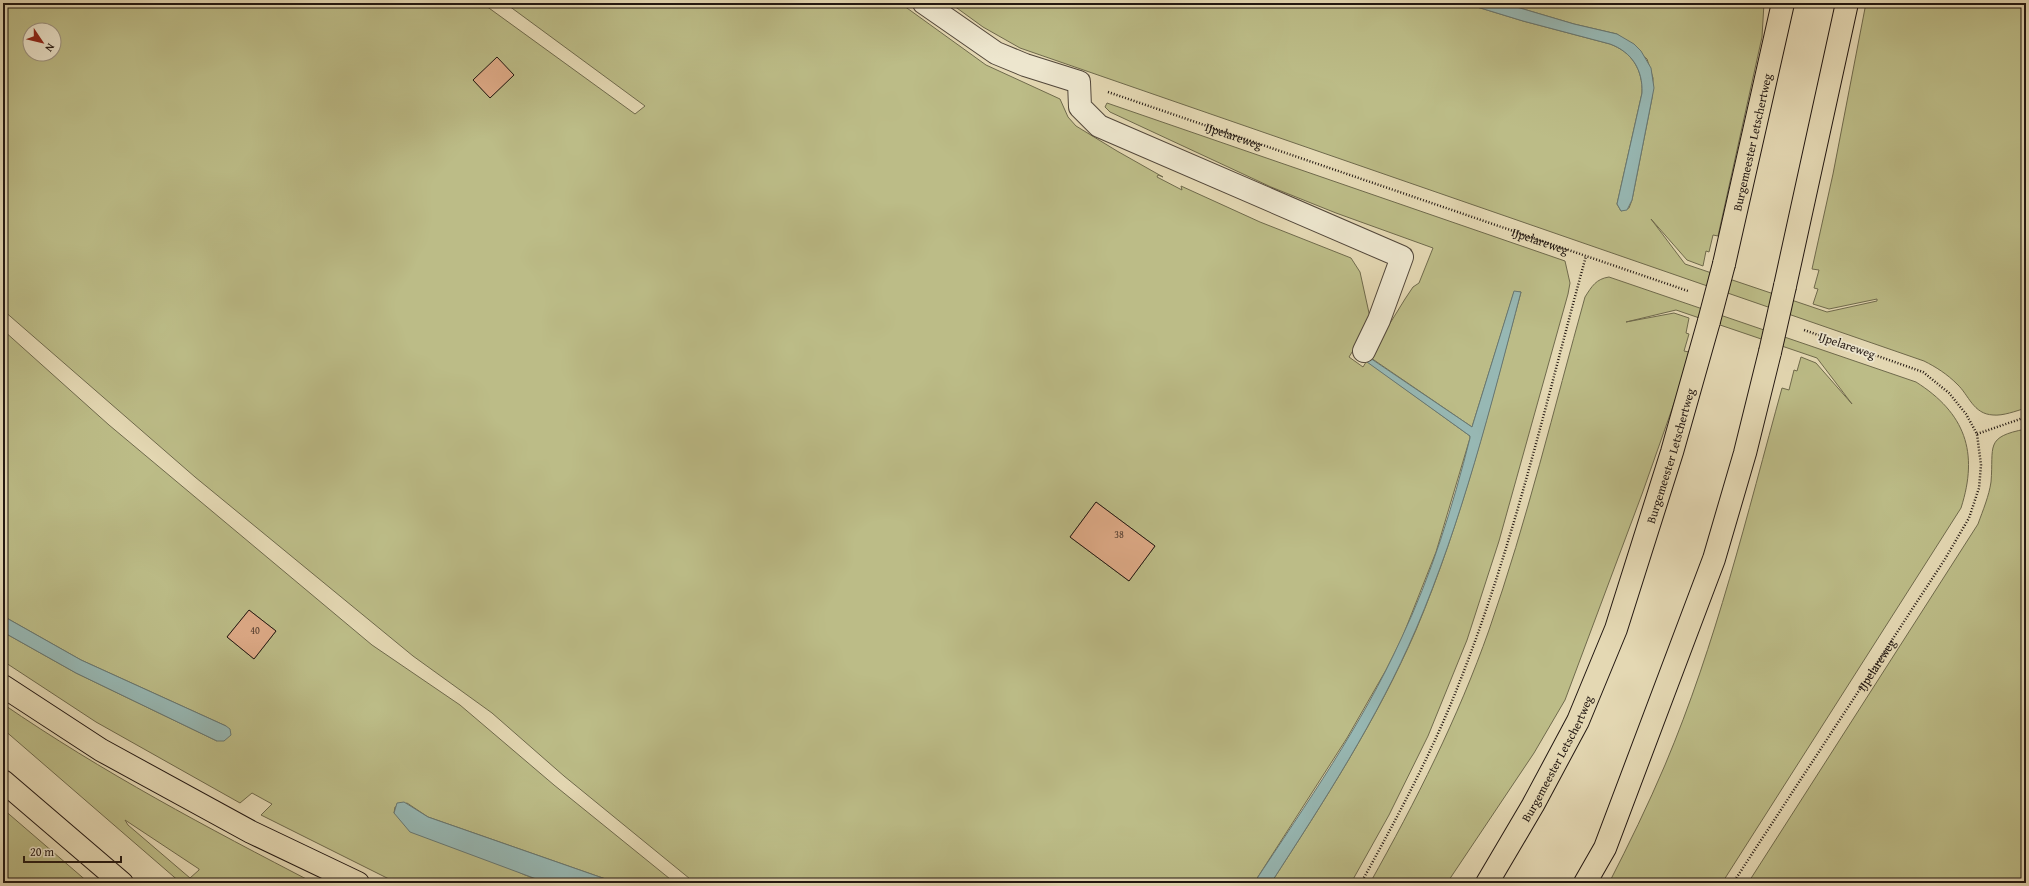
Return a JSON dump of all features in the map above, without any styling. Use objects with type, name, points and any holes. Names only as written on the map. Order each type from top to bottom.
[{"type":"main road","name":"Burgemeester Letschertweg","points":[[1487,883],[1534,805],[1578,721],[1616,629],[1672,452],[1709,321],[1724,264],[1783,3]]},
{"type":"main road","points":[[1585,883],[1605,848],[1714,559],[1745,453],[1770,352],[1847,3]]},
{"type":"main road","points":[[3,686],[108,754],[251,832],[358,883]]},
{"type":"main road","points":[[3,781],[122,883]]},
{"type":"street","points":[[924,3],[996,53],[1025,65],[1079,82],[1080,107],[1099,126],[1402,257],[1379,320],[1364,351]]},
{"type":"path","name":"IJpelareweg","points":[[1079,82],[1691,292]]},
{"type":"path","points":[[1361,883],[1441,728],[1481,624],[1516,512],[1586,256]]},
{"type":"path","name":"IJpelareweg","points":[[1733,883],[1946,559],[1969,518],[1979,488],[1981,465],[1977,434],[1966,414],[1949,393],[1923,372],[1803,330]]},
{"type":"path","points":[[1977,434],[2026,417]]},
{"type":"green space","points":[[3,3],[482,3],[635,114],[645,106],[505,3],[900,3],[986,65],[1060,99],[1068,117],[1076,126],[1163,177],[1158,175],[1157,177],[1182,190],[1181,186],[1260,222],[1351,258],[1360,272],[1371,322],[1349,357],[1363,367],[1413,287],[1419,283],[1433,248],[1336,213],[1271,187],[1110,112],[1105,107],[1107,103],[1565,261],[1570,283],[1499,541],[1467,640],[1428,736],[1389,815],[1351,883],[1271,883],[1349,760],[1384,696],[1416,630],[1461,505],[1521,292],[1514,292],[1472,427],[1371,358],[1368,362],[1470,436],[1470,438],[1436,552],[1402,638],[1386,670],[1347,738],[1254,883],[695,883],[564,776],[492,713],[413,656],[195,477],[3,310]],"holes":[[[497,58],[514,75],[490,98],[473,80]],[[1096,502],[1155,546],[1129,581],[1070,537]]]},
{"type":"green space","points":[[950,3],[1464,3],[1523,21],[1610,44],[1618,47],[1635,63],[1641,77],[1642,85],[1642,93],[1617,204],[1621,211],[1629,208],[1632,200],[1652,98],[1653,78],[1647,59],[1617,34],[1574,24],[1503,3],[1764,3],[1762,37],[1718,236],[1713,235],[1709,252],[1706,251],[1703,266],[1687,260],[1651,219],[1685,264],[1827,312],[1877,301],[1877,299],[1829,309],[1813,304],[1818,289],[1814,288],[1819,270],[1812,269],[1833,174],[1866,3],[2026,3],[2026,408],[2001,415],[1986,414],[1976,408],[1961,388],[1949,377],[1924,361],[1020,48],[983,27]]},
{"type":"green space","points":[[1609,277],[1916,382],[1933,394],[1946,407],[1957,421],[1964,436],[1968,452],[1968,469],[1966,488],[1961,508],[1722,883],[1609,883],[1659,780],[1700,673],[1730,579],[1782,388],[1789,390],[1794,370],[1797,371],[1801,357],[1816,363],[1852,404],[1817,358],[1676,310],[1626,322],[1674,313],[1689,318],[1686,333],[1689,334],[1684,351],[1689,352],[1678,392],[1642,494],[1565,700],[1534,753],[1447,883],[1370,883],[1420,790],[1450,727],[1477,663],[1516,548],[1585,297],[1601,279]]},
{"type":"green space","points":[[3,330],[109,425],[372,645],[460,705],[554,785],[675,883],[617,883],[428,817],[407,803],[395,807],[394,813],[525,875],[547,883],[397,883],[261,815],[272,804],[252,793],[240,803],[96,722],[3,661],[3,632],[76,673],[217,741],[226,726],[81,660],[3,616]],"holes":[[[249,610],[276,631],[254,659],[227,637]]]},
{"type":"green space","points":[[2026,429],[2026,883],[1748,883],[1978,524],[1990,487],[1992,452],[1997,440],[2013,432]]},
{"type":"green space","points":[[3,704],[78,753],[117,776],[195,820],[314,883],[181,883],[3,729]],"holes":[[[125,820],[199,869],[190,878],[128,825]]]},
{"type":"green space","points":[[3,809],[89,883],[10,883],[3,877]]},
{"type":"water","points":[[1464,3],[1503,3],[1574,24],[1617,34],[1634,44],[1641,51],[1651,68],[1654,88],[1632,200],[1627,210],[1621,211],[1617,204],[1642,93],[1641,77],[1635,63],[1618,47],[1610,44],[1523,21]]},
{"type":"water","points":[[1514,291],[1521,292],[1462,505],[1448,547],[1416,629],[1401,663],[1367,728],[1311,822],[1271,883],[1254,883],[1332,764],[1386,671],[1412,615],[1432,566],[1449,515],[1470,438],[1470,436],[1367,362],[1370,358],[1472,427]]},
{"type":"water","points":[[3,616],[81,660],[226,726],[230,729],[231,735],[224,741],[217,741],[76,673],[3,632]]},
{"type":"water","points":[[404,802],[428,817],[617,883],[547,883],[410,832],[394,813],[397,803]]},
{"type":"building","points":[[497,57],[514,75],[490,98],[473,80]]},
{"type":"building","points":[[1096,502],[1155,546],[1129,581],[1070,537]]},
{"type":"building","points":[[249,610],[276,631],[254,659],[227,637]]}]
